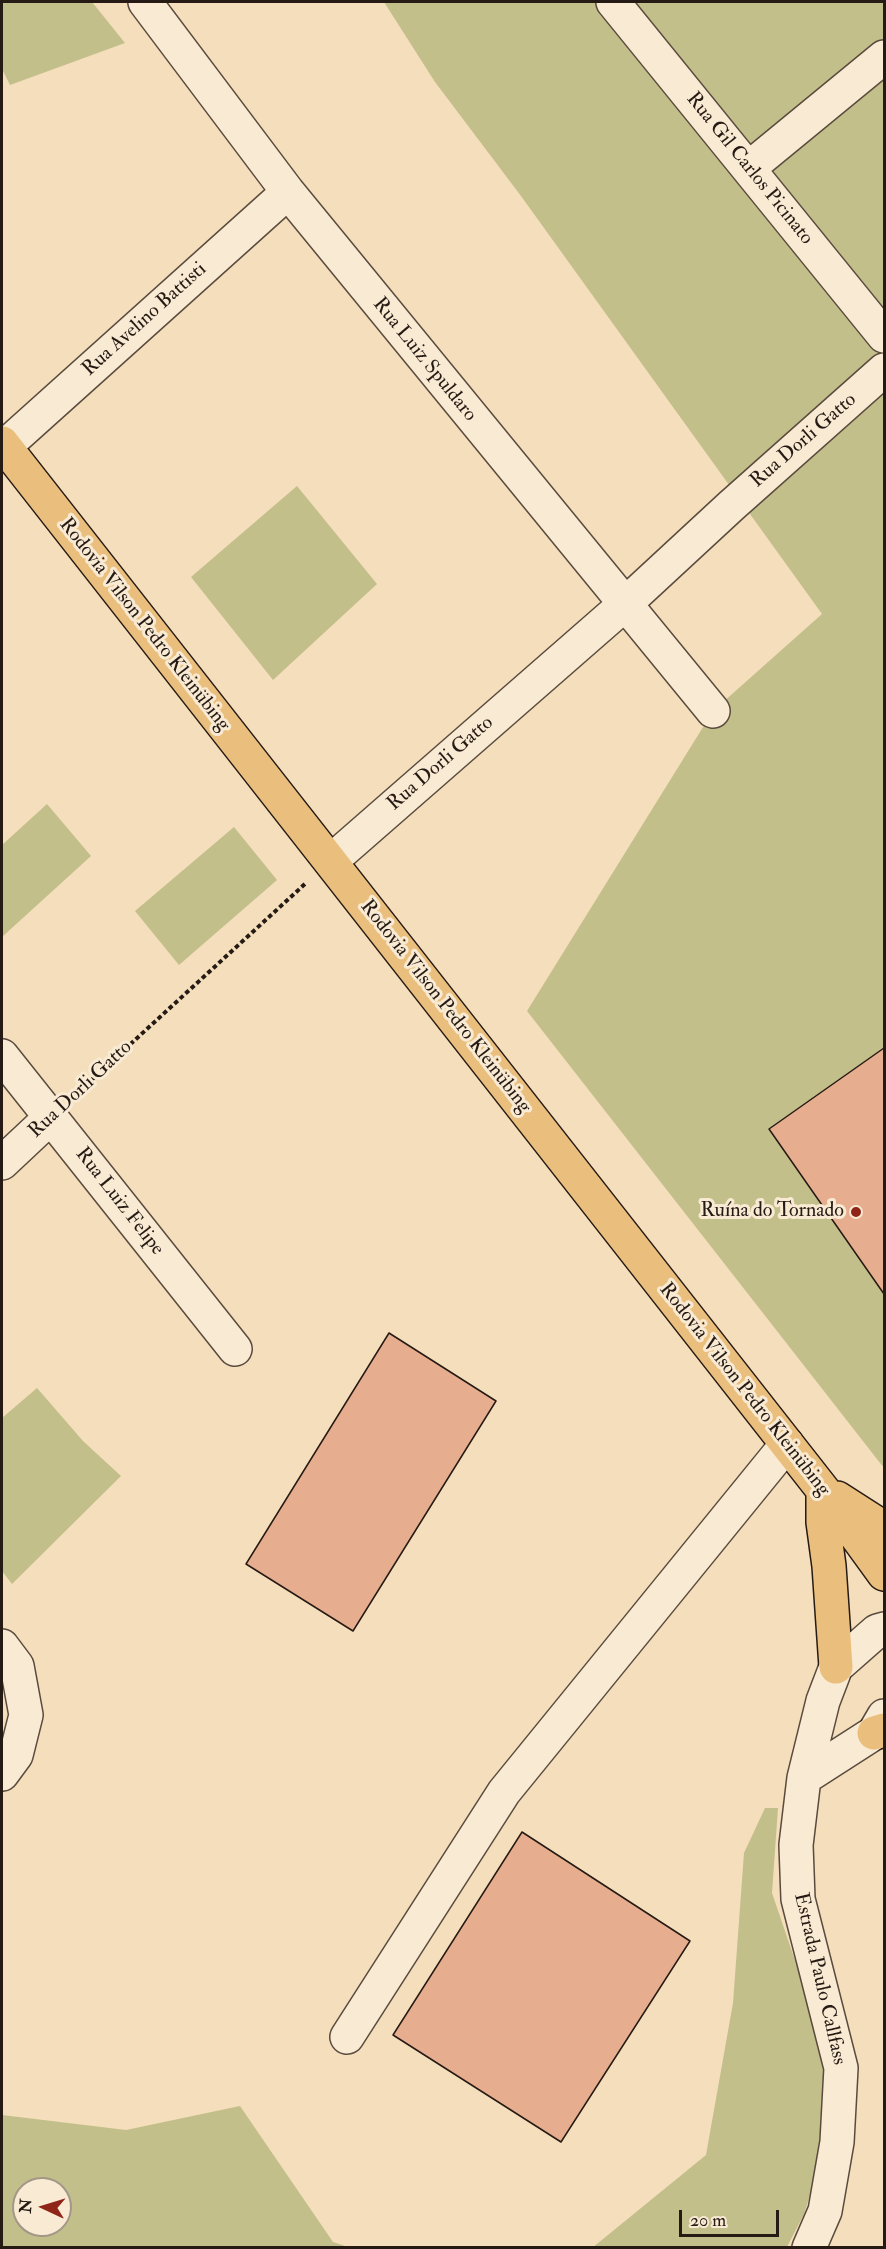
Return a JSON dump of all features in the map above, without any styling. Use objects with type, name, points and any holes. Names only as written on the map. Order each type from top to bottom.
[{"type":"main road","name":"Rodovia Vilson Pedro Kleinübing","points":[[2,446],[331,861],[823,1490],[885,1574]]},
{"type":"main road","points":[[823,1490],[885,1528]]},
{"type":"main road","points":[[823,1490],[836,1667]]},
{"type":"street","name":"Rua Luiz Spuldaro","points":[[145,2],[288,192],[713,711]]},
{"type":"street","name":"Rua Gil Carlos Picinato","points":[[613,2],[885,336]]},
{"type":"street","points":[[749,168],[885,57]]},
{"type":"street","name":"Rua Avelino Battisti","points":[[2,446],[288,192]]},
{"type":"street","name":"Rua Dorli Gatto","points":[[331,861],[624,605],[731,506],[885,370]]},
{"type":"street","name":"Rua Luiz Felipe","points":[[2,1056],[235,1349]]},
{"type":"street","name":"Rua Dorli Gatto","points":[[2,1163],[51,1117]]},
{"type":"street","points":[[347,2037],[504,1792],[787,1444]]},
{"type":"street","name":"Estrada Paulo Callfass","points":[[809,2247],[825,2211],[837,2142],[841,2068],[798,1899],[796,1845],[804,1778],[823,1701],[836,1667],[877,1631],[885,1629]]},
{"type":"street","points":[[2,1774],[16,1755],[26,1715],[9,1656]]},
{"type":"street","points":[[804,1778],[881,1726]]},
{"type":"path","name":"Rua Dorli Gatto","points":[[51,1117],[331,861]]},
{"type":"shaded area","points":[[2,2],[92,2],[125,43],[10,85],[2,69]]},
{"type":"shaded area","points":[[384,2],[884,2],[884,1468],[527,1011],[713,711],[822,614],[521,196],[435,82]]},
{"type":"shaded area","points":[[297,486],[377,584],[273,680],[191,577]]},
{"type":"shaded area","points":[[47,804],[91,856],[2,937],[2,845]]},
{"type":"shaded area","points":[[234,827],[277,880],[179,965],[135,911]]},
{"type":"shaded area","points":[[37,1388],[83,1441],[121,1476],[12,1584],[2,1571],[2,1418]]},
{"type":"shaded area","points":[[765,1808],[778,1808],[772,1893],[812,2010],[828,2068],[826,2145],[804,2214],[787,2247],[592,2248],[706,2155],[733,2003],[744,1853]]},
{"type":"shaded area","points":[[240,2106],[333,2242],[348,2247],[2,2247],[2,2115],[126,2130]]},
{"type":"building","name":"Ruína do Tornado","points":[[884,1048],[884,1294],[769,1129]]},
{"type":"building","points":[[389,1333],[496,1401],[353,1631],[246,1564]]},
{"type":"building","points":[[522,1832],[690,1941],[561,2142],[393,2035]]},
{"type":"place","name":"Ruína do Tornado","points":[[856,1212]]}]
